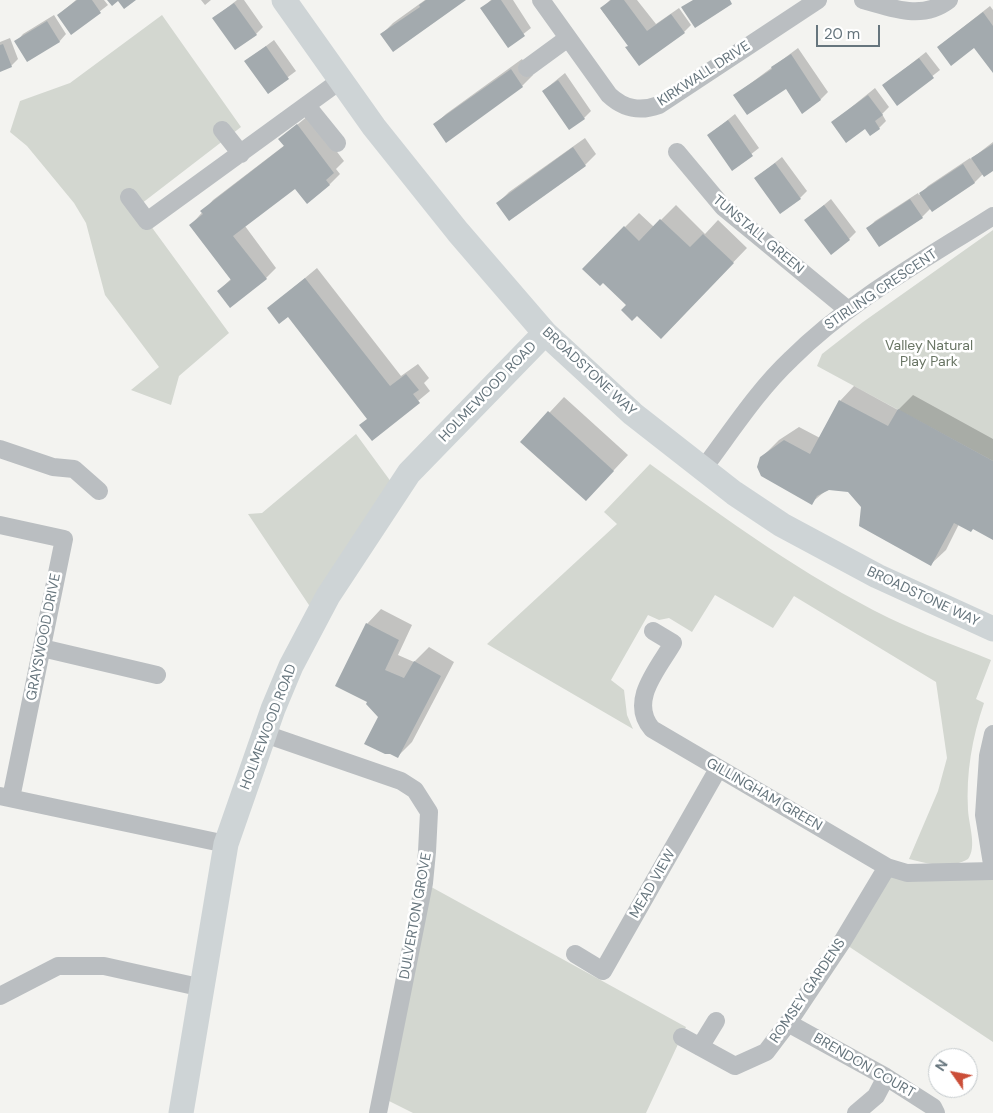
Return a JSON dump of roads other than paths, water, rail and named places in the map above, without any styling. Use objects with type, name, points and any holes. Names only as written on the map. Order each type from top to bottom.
[{"type":"street","name":"BROADSTONE WAY","points":[[284,0],[428,196],[545,332],[633,414],[747,502],[818,546],[877,576],[993,629]]},
{"type":"street","name":"KIRKWALL DRIVE","points":[[540,0],[616,101],[632,108],[650,108],[658,104],[818,0]]},
{"type":"street","points":[[863,0],[914,12],[928,11],[941,6],[949,0]]},
{"type":"street","points":[[527,68],[568,38]]},
{"type":"street","points":[[128,197],[147,221],[341,80]]},
{"type":"street","points":[[307,106],[336,143]]},
{"type":"street","points":[[222,130],[241,154]]},
{"type":"street","name":"TUNSTALL GREEN","points":[[678,152],[722,207],[848,310]]},
{"type":"street","name":"STIRLING CRESCENT","points":[[703,469],[771,380],[798,352],[848,310],[993,216]]},
{"type":"street","name":"HOLMEWOOD ROAD","points":[[181,1113],[226,844],[291,666],[328,596],[409,473],[545,332]]},
{"type":"street","points":[[0,449],[53,467],[74,469],[99,491]]},
{"type":"street","name":"GRAYSWOOD DRIVE","points":[[0,525],[64,539],[42,648],[5,797],[226,844]]},
{"type":"street","name":"GILLINGHAM GREEN","points":[[654,631],[673,643],[644,693],[642,700],[644,716],[652,729],[887,867],[907,873],[993,871]]},
{"type":"street","points":[[42,648],[157,674]]},
{"type":"street","name":"DULVERTON GROVE","points":[[265,734],[401,781],[415,790],[429,812],[424,883],[378,1113]]},
{"type":"street","points":[[993,734],[988,756],[984,815],[993,871]]},
{"type":"street","name":"MEAD VIEW","points":[[575,954],[603,971],[718,769]]},
{"type":"street","name":"ROMSEY GARDENS","points":[[682,1037],[735,1066],[766,1052],[788,1023],[842,942],[887,867]]},
{"type":"street","points":[[0,996],[58,966],[104,966],[203,988]]},
{"type":"street","points":[[700,1047],[716,1022]]},
{"type":"street","name":"BRENDON COURT","points":[[788,1023],[886,1077],[933,1108],[936,1113]]},
{"type":"street","points":[[856,1113],[876,1096],[886,1077]]},
{"type":"park label","name":"Valley Natural Play Park","points":[[929,354]]}]
